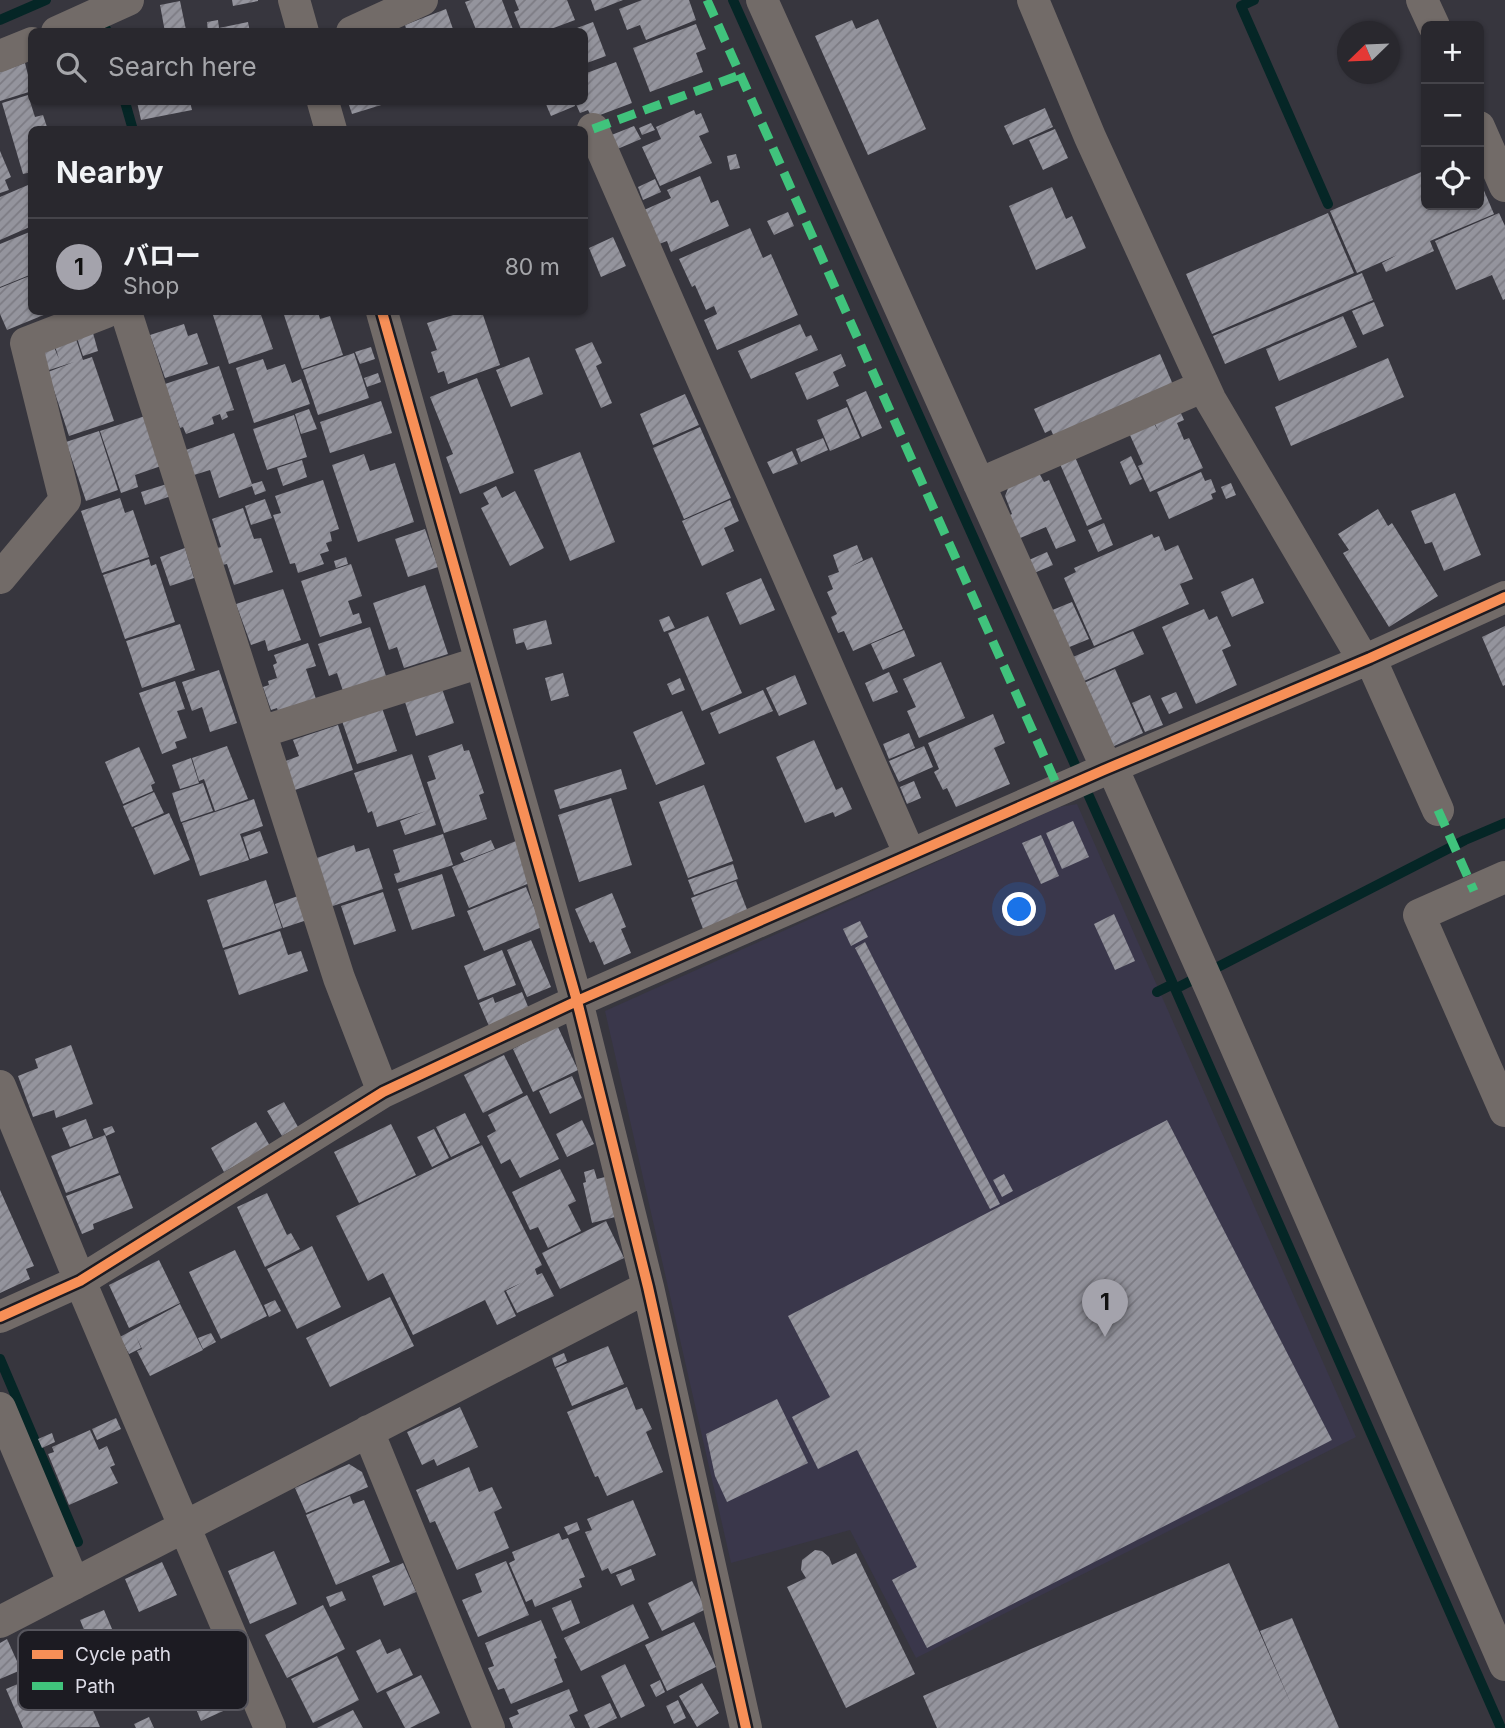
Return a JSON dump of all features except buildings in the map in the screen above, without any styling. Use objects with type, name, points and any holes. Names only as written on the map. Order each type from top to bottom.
[{"type":"street","points":[[66,28],[128,0]]},
{"type":"street","points":[[294,0],[302,28]]},
{"type":"street","points":[[361,28],[422,0]]},
{"type":"street","points":[[762,0],[1107,769],[1213,994],[1505,1665]]},
{"type":"street","points":[[1033,0],[1090,138],[1205,386],[1367,659],[1438,810]]},
{"type":"street","points":[[1422,0],[1432,21]]},
{"type":"street","points":[[0,57],[28,45]]},
{"type":"street","points":[[324,105],[330,126]]},
{"type":"street","points":[[593,129],[909,855]]},
{"type":"street","points":[[1484,138],[1505,186]]},
{"type":"street","points":[[0,578],[65,500],[26,343],[98,315]]},
{"type":"street","points":[[127,315],[339,978],[383,1092]]},
{"type":"street","points":[[383,315],[577,1001],[648,1287],[746,1728]]},
{"type":"street","points":[[979,484],[1205,386]]},
{"type":"street","points":[[0,1317],[80,1282],[383,1092],[577,1001],[1505,597]]},
{"type":"street","points":[[261,733],[481,662]]},
{"type":"street","points":[[1505,877],[1419,915],[1505,1111]]},
{"type":"street","points":[[0,1086],[80,1282],[228,1630]]},
{"type":"street","points":[[0,1622],[648,1287]]},
{"type":"street","points":[[0,1408],[74,1584]]},
{"type":"street","points":[[368,1431],[489,1728]]},
{"type":"street","points":[[248,1676],[270,1728]]},
{"type":"shaded area","points":[[1077,804],[1356,1437],[916,1658],[850,1530],[731,1563],[605,1011],[1059,807]]},
{"type":"waterway","points":[[0,20],[46,0]]},
{"type":"waterway","points":[[733,0],[1173,984],[1501,1728]]},
{"type":"waterway","points":[[1254,0],[1241,6],[1328,204]]},
{"type":"waterway","points":[[126,105],[132,126]]},
{"type":"waterway","points":[[1175,989],[1465,840],[1505,823]]},
{"type":"waterway","points":[[1157,992],[1173,984]]},
{"type":"waterway","points":[[0,1359],[78,1542]]},
{"type":"marked path","points":[[707,0],[1059,790]]},
{"type":"marked path","points":[[593,129],[740,75]]},
{"type":"marked path","points":[[1438,810],[1474,891]]},
{"type":"cycle path","points":[[383,315],[577,1001],[648,1287],[746,1728]]},
{"type":"cycle path","points":[[0,1317],[80,1281],[383,1092],[577,1001],[1505,597]]},
{"type":"place","name":"バロー","points":[[1105,1337]]}]
